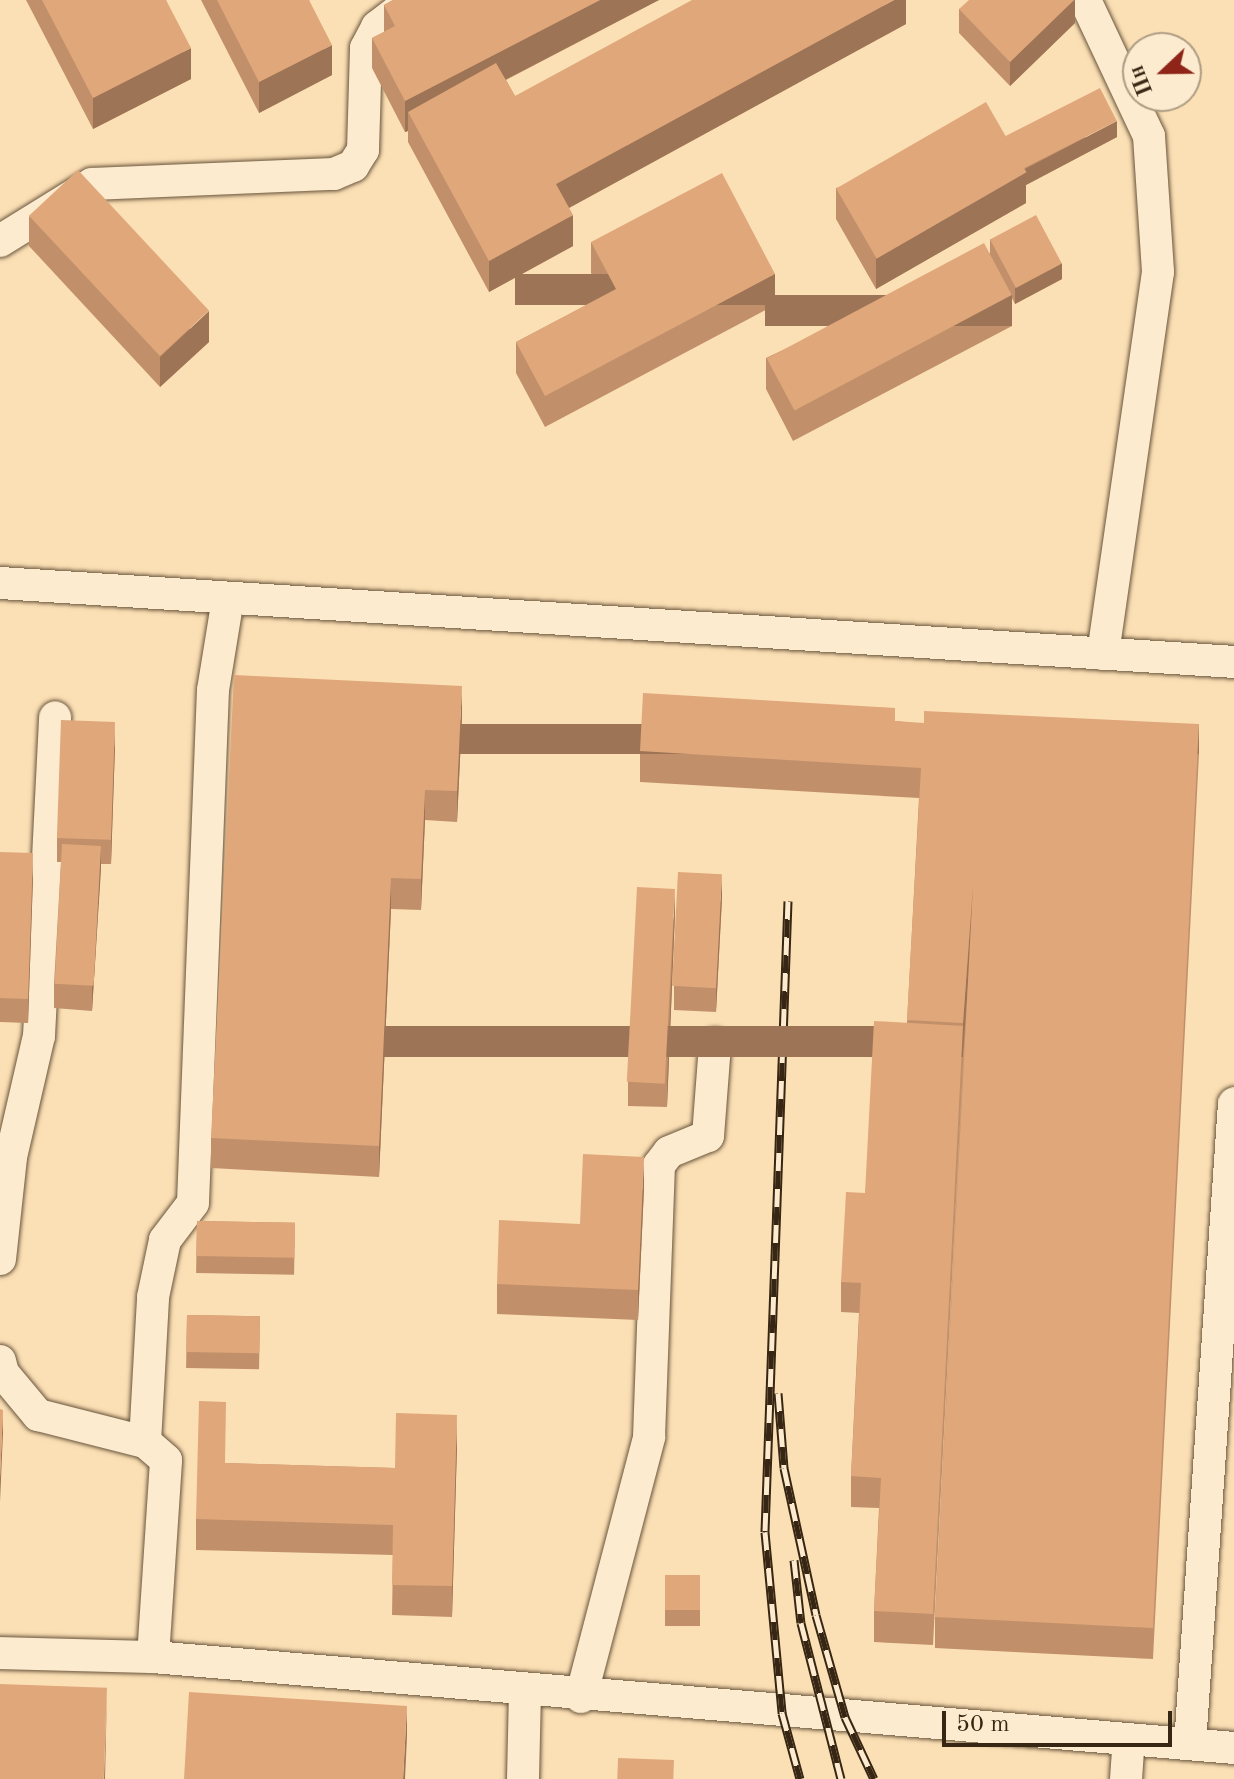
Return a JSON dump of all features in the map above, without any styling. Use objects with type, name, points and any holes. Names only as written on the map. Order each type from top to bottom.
[{"type":"street","points":[[0,241],[92,184],[334,174],[353,166],[363,150],[366,48],[377,27],[412,0]]},
{"type":"street","points":[[1085,0],[1149,136],[1158,272],[1103,654]]},
{"type":"street","points":[[0,583],[1234,662]]},
{"type":"street","points":[[145,1442],[153,1297],[165,1240],[193,1203],[213,690],[228,598]]},
{"type":"street","points":[[0,1259],[5,1157],[39,1036],[55,717]]},
{"type":"street","points":[[581,1697],[649,1437],[659,1165],[669,1152],[708,1136],[715,1044]]},
{"type":"street","points":[[1190,1744],[1234,1104]]},
{"type":"street","points":[[0,1361],[3,1373],[38,1415],[145,1442],[166,1460],[153,1657]]},
{"type":"street","points":[[0,1653],[153,1657],[581,1697],[1234,1748]]},
{"type":"street","points":[[523,1779],[525,1692]]},
{"type":"street","points":[[1126,1779],[1129,1740]]},
{"type":"building","points":[[42,0],[166,0],[191,48],[93,98]]},
{"type":"building","points":[[217,0],[309,0],[332,45],[259,82]]},
{"type":"building","points":[[393,0],[600,0],[405,101],[372,38],[395,26],[384,5]]},
{"type":"building","points":[[692,0],[894,0],[556,184],[573,215],[489,261],[408,112],[496,63],[515,96]]},
{"type":"building","points":[[969,0],[1074,0],[1010,62],[959,9]]},
{"type":"building","points":[[1100,88],[1117,121],[1022,169],[1006,136]]},
{"type":"building","points":[[986,102],[1026,172],[877,259],[836,188]]},
{"type":"building","points":[[78,170],[209,310],[160,356],[29,216]]},
{"type":"building","points":[[722,173],[775,274],[545,396],[516,342],[616,289],[591,242]]},
{"type":"building","points":[[1036,215],[1062,264],[1016,288],[990,239]]},
{"type":"building","points":[[984,243],[1012,295],[794,411],[767,358]]},
{"type":"building","points":[[234,675],[462,686],[457,791],[425,790],[421,879],[391,878],[379,1146],[211,1138]]},
{"type":"building","points":[[643,693],[895,708],[895,721],[924,723],[924,711],[1199,724],[1153,1628],[935,1617],[973,885],[963,1023],[907,1020],[921,768],[640,751]]},
{"type":"building","points":[[61,720],[115,722],[111,840],[57,838]]},
{"type":"building","points":[[62,844],[101,846],[94,986],[55,984]]},
{"type":"building","points":[[0,852],[33,853],[28,999],[0,998]]},
{"type":"building","points":[[678,872],[722,874],[716,988],[672,986]]},
{"type":"building","points":[[637,887],[675,889],[665,1084],[627,1082]]},
{"type":"building","points":[[874,1021],[963,1026],[933,1614],[874,1611],[881,1478],[851,1476],[861,1283],[841,1282],[846,1192],[865,1193]]},
{"type":"building","points":[[583,1154],[644,1157],[638,1290],[497,1284],[499,1220],[580,1224]]},
{"type":"building","points":[[197,1221],[295,1223],[294,1258],[196,1256]]},
{"type":"building","points":[[187,1315],[260,1316],[259,1353],[186,1352]]},
{"type":"building","points":[[199,1401],[226,1402],[225,1463],[395,1468],[396,1413],[457,1415],[452,1586],[392,1585],[393,1525],[196,1519]]},
{"type":"building","points":[[0,1409],[3,1410],[0,1478]]},
{"type":"building","points":[[665,1575],[700,1575],[700,1610],[665,1610]]},
{"type":"building","points":[[0,1684],[107,1688],[104,1779],[0,1779]]},
{"type":"building","points":[[189,1692],[407,1706],[403,1779],[184,1779]]},
{"type":"building","points":[[618,1758],[674,1760],[673,1779],[617,1779]]},
{"type":"railway","points":[[788,901],[765,1532],[782,1713],[800,1779]]},
{"type":"railway","points":[[778,1393],[784,1468],[816,1615],[845,1717],[874,1779]]},
{"type":"railway","points":[[794,1560],[801,1623],[841,1779]]}]
